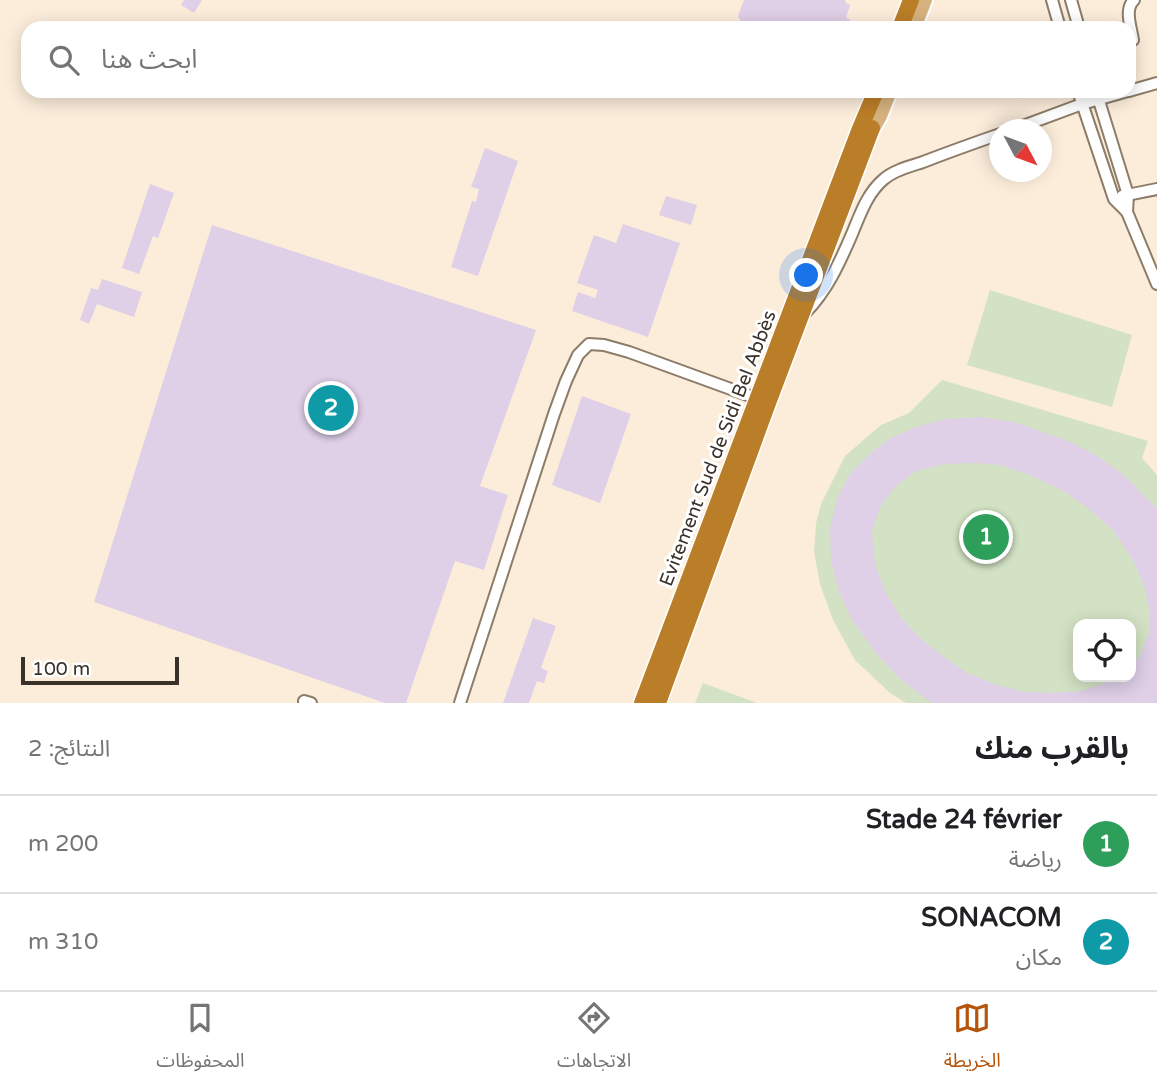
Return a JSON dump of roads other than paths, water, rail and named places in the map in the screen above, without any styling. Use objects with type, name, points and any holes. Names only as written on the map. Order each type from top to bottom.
[{"type":"highway","points":[[903,21],[911,0]]},
{"type":"highway","points":[[910,21],[918,0]]},
{"type":"highway","name":"Evitement Sud de Sidi Bel Abbès","points":[[642,703],[792,328],[865,132],[874,98]]},
{"type":"highway","points":[[865,132],[884,98]]},
{"type":"highway","name":"Evitement Sud de Sidi Bel Abbès","points":[[658,703],[763,401]]},
{"type":"main road","points":[[896,21],[904,0]]},
{"type":"main road","points":[[917,21],[925,0]]},
{"type":"main road","points":[[865,132],[865,106],[868,98]]},
{"type":"street","points":[[1052,0],[1058,21]]},
{"type":"street","points":[[1071,0],[1077,21]]},
{"type":"street","points":[[1130,21],[1130,4],[1134,0]]},
{"type":"street","points":[[1136,89],[1157,83]]},
{"type":"street","points":[[1080,98],[1114,198],[1127,212],[1152,257],[1157,284]]},
{"type":"street","points":[[1042,119],[1092,98]]},
{"type":"street","points":[[1098,98],[1128,195],[1127,212]]},
{"type":"street","points":[[792,328],[816,303],[829,282],[866,200],[875,187],[886,177],[989,138]]},
{"type":"street","points":[[1114,198],[1157,189]]},
{"type":"street","points":[[460,703],[554,414],[578,355],[589,344],[629,352],[763,401]]},
{"type":"place","name":"SONACOM","points":[[331,408]]},
{"type":"place","name":"Stade 24 février","points":[[986,537]]}]
